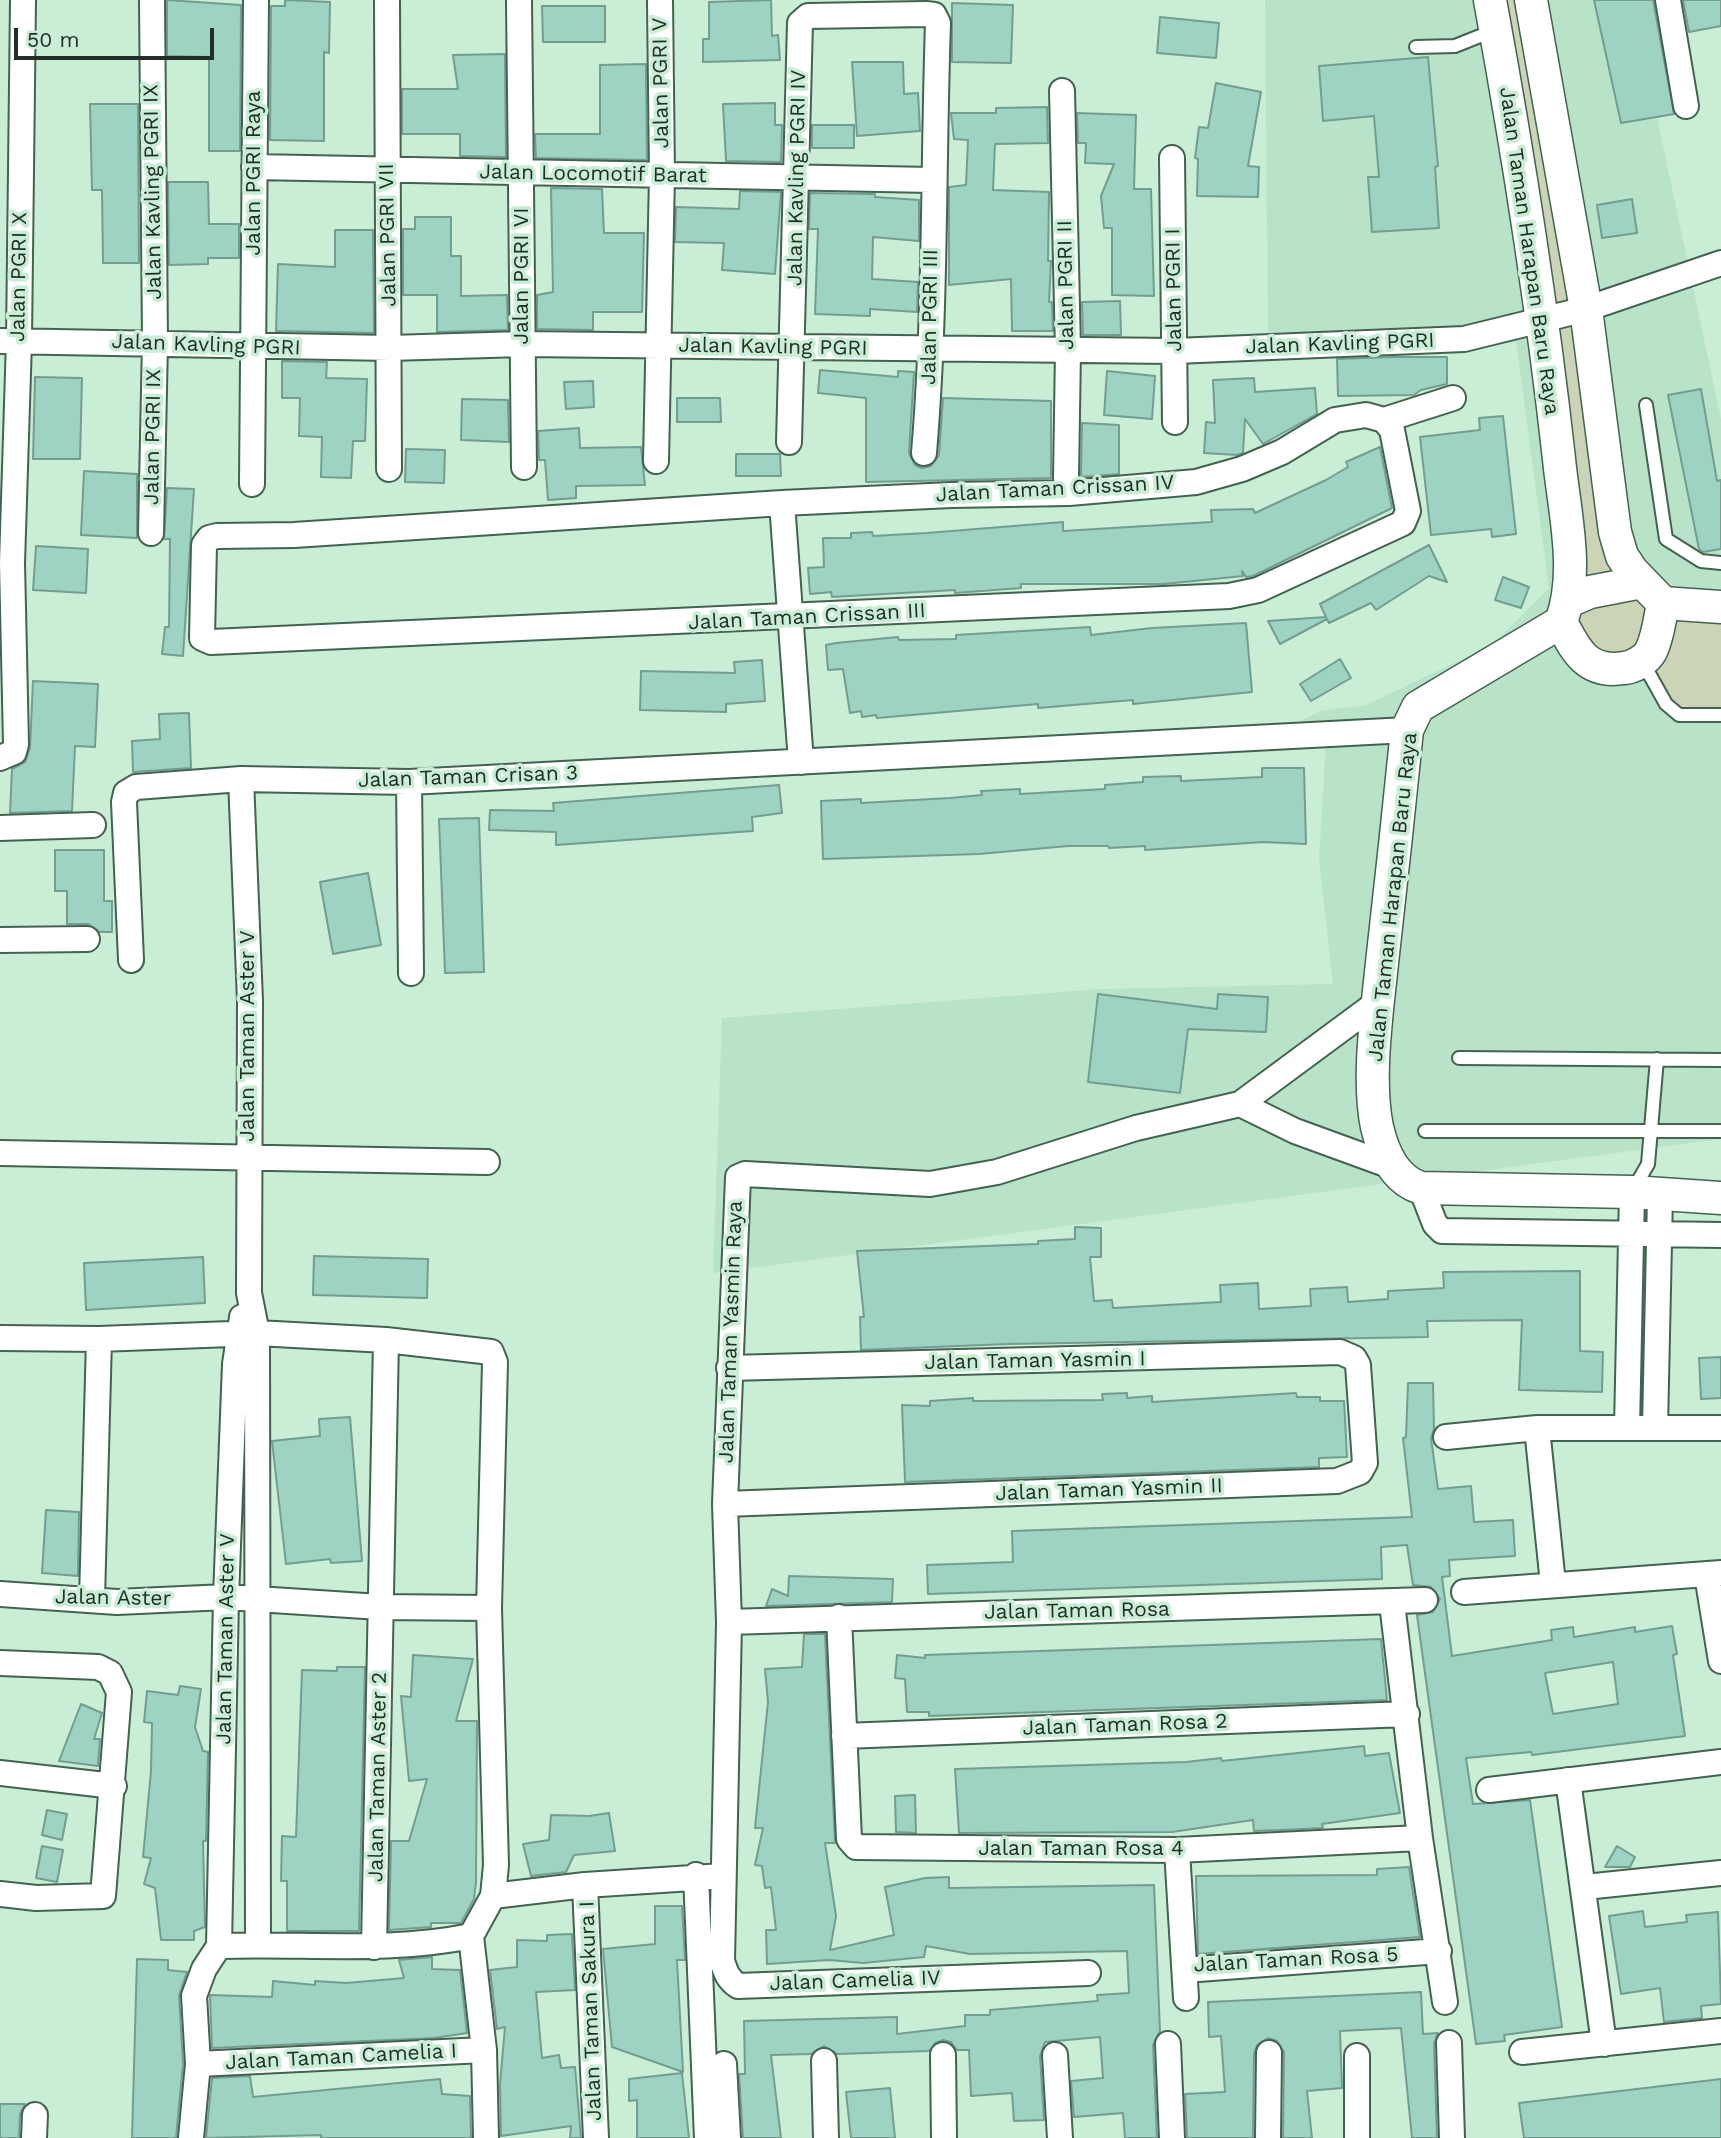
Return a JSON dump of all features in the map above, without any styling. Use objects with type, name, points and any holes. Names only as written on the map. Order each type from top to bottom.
[{"type":"street","name":"Jalan PGRI X","points":[[3,758],[14,752],[16,744],[6,564],[9,341],[23,0]]},
{"type":"street","name":"Jalan Kavling PGRI IX","points":[[152,0],[155,342]]},
{"type":"street","name":"Jalan PGRI Raya","points":[[252,484],[256,0]]},
{"type":"street","name":"Jalan PGRI VII","points":[[387,0],[389,469]]},
{"type":"street","name":"Jalan PGRI VI","points":[[519,0],[524,467]]},
{"type":"street","name":"Jalan PGRI V","points":[[656,461],[656,346],[662,175],[660,0]]},
{"type":"street","name":"Jalan Taman Harapan Baru Raya","points":[[1531,0],[1586,309],[1615,532],[1622,556],[1653,592]]},
{"type":"street","points":[[1668,0],[1686,106]]},
{"type":"street","name":"Jalan PGRI III","points":[[808,16],[934,15],[938,23],[932,180],[932,350],[923,453]]},
{"type":"street","name":"Jalan Taman Harapan Baru Raya","points":[[1391,1166],[1377,1126],[1374,1086],[1378,1002],[1407,730],[1419,707],[1565,612],[1567,533],[1544,318],[1493,15]]},
{"type":"street","name":"Jalan Kavling PGRI IV","points":[[789,442],[800,23],[808,16]]},
{"type":"street","name":"Jalan PGRI II","points":[[1062,91],[1068,350],[1066,478]]},
{"type":"street","name":"Jalan PGRI I","points":[[1172,158],[1175,422]]},
{"type":"street","name":"Jalan Locomotif Barat","points":[[254,167],[932,180]]},
{"type":"street","name":"Jalan Kavling PGRI","points":[[9,341],[155,342],[254,347],[793,345],[932,350],[1175,351],[1464,339],[1586,309],[1721,264]]},
{"type":"street","name":"Jalan PGRI IX","points":[[151,533],[155,342]]},
{"type":"street","points":[[1388,425],[1453,398]]},
{"type":"street","name":"Jalan Taman Crissan IV","points":[[209,538],[782,503],[951,495],[1069,493],[1196,482],[1242,469],[1282,452],[1335,420],[1366,415],[1388,425]]},
{"type":"street","name":"Jalan Taman Crissan III","points":[[209,538],[204,545],[201,631],[202,638],[211,642],[1203,599],[1258,590],[1403,523],[1408,511],[1388,425]]},
{"type":"street","points":[[782,503],[801,762]]},
{"type":"street","points":[[1653,592],[1650,652],[1642,661],[1631,667],[1617,669],[1589,664],[1576,652],[1565,612],[1590,592],[1653,592],[1721,607]]},
{"type":"street","name":"Jalan Taman Crisan 3","points":[[131,960],[124,803],[126,793],[136,787],[241,779],[409,782],[1407,730]]},
{"type":"street","name":"Jalan Taman Aster V","points":[[219,1946],[226,1597],[249,1293],[250,1001],[241,779]]},
{"type":"street","points":[[409,782],[411,973]]},
{"type":"street","points":[[0,828],[93,825]]},
{"type":"street","points":[[0,940],[87,939]]},
{"type":"street","name":"Jalan Taman Yasmin Raya","points":[[729,1622],[725,1504],[738,1177],[746,1174],[930,1184],[997,1172],[1136,1128],[1240,1104],[1378,1002]]},
{"type":"street","points":[[1240,1104],[1295,1131],[1391,1166],[1410,1185],[1421,1188],[1721,1198]]},
{"type":"street","points":[[0,1153],[487,1162]]},
{"type":"street","points":[[1421,1188],[1434,1224],[1442,1231],[1630,1231],[1721,1235]]},
{"type":"street","points":[[1627,1429],[1630,1231],[1646,1194]]},
{"type":"street","points":[[1646,1194],[1660,1233],[1655,1429]]},
{"type":"street","points":[[0,1338],[99,1339],[247,1333],[386,1340],[491,1352],[495,1362],[489,1608],[496,1865],[493,1896],[471,1936],[484,2050],[486,2138]]},
{"type":"street","name":"Jalan Taman Aster V","points":[[247,1333],[256,1601],[258,1944]]},
{"type":"street","points":[[92,1599],[99,1339]]},
{"type":"street","points":[[380,1607],[386,1340]]},
{"type":"street","name":"Jalan Taman Yasmin I","points":[[729,1368],[1340,1352]]},
{"type":"street","name":"Jalan Taman Yasmin II","points":[[725,1504],[1337,1481],[1360,1472],[1365,1463],[1357,1366],[1354,1357],[1340,1352]]},
{"type":"street","points":[[1537,1428],[1553,1584]]},
{"type":"street","points":[[1446,1437],[1537,1428],[1721,1429]]},
{"type":"street","points":[[1464,1592],[1714,1574],[1721,1661]]},
{"type":"street","name":"Jalan Aster","points":[[0,1594],[117,1602],[226,1597],[256,1601]]},
{"type":"street","points":[[256,1601],[380,1607],[489,1608]]},
{"type":"street","name":"Jalan Taman Rosa","points":[[729,1622],[839,1616],[1392,1604],[1425,1601]]},
{"type":"street","points":[[1392,1604],[1420,1838],[1446,2002]]},
{"type":"street","name":"Jalan Taman Aster 2","points":[[374,1947],[380,1607]]},
{"type":"street","name":"Jalan Taman Rosa 4","points":[[839,1616],[849,1839],[856,1847],[1177,1850],[1420,1838]]},
{"type":"street","name":"Jalan Camelia IV","points":[[729,1622],[722,1961],[729,1980],[738,1986],[1088,1973]]},
{"type":"street","points":[[0,1663],[98,1667],[110,1673],[119,1692],[114,1786],[103,1896],[36,1898],[0,1894]]},
{"type":"street","name":"Jalan Taman Rosa 2","points":[[844,1736],[1406,1714]]},
{"type":"street","points":[[1489,1790],[1721,1762]]},
{"type":"street","points":[[0,1773],[114,1786]]},
{"type":"street","points":[[1569,1780],[1604,2044]]},
{"type":"street","name":"Jalan Taman Rosa 5","points":[[1177,1850],[1185,1970],[1439,1951]]},
{"type":"street","points":[[1584,1887],[1721,1874]]},
{"type":"street","points":[[493,1896],[696,1875],[723,1876]]},
{"type":"street","points":[[696,1875],[706,2138]]},
{"type":"street","name":"Jalan Taman Sakura I","points":[[585,1885],[596,2138]]},
{"type":"street","points":[[219,1946],[258,1944],[374,1947],[436,1943],[471,1936]]},
{"type":"street","name":"Jalan Taman Camelia I","points":[[191,2138],[198,2064],[194,1996],[204,1969],[219,1946]]},
{"type":"street","points":[[1185,1970],[1186,1998]]},
{"type":"street","points":[[1522,2052],[1721,2031]]},
{"type":"street","points":[[1449,2043],[1452,2138]]},
{"type":"street","points":[[1168,2044],[1172,2138]]},
{"type":"street","name":"Jalan Taman Camelia I","points":[[198,2064],[484,2050]]},
{"type":"street","points":[[1268,2138],[1269,2053]]},
{"type":"street","points":[[943,2055],[944,2138]]},
{"type":"street","points":[[1055,2055],[1060,2138]]},
{"type":"street","points":[[1357,2056],[1357,2138]]},
{"type":"street","points":[[824,2061],[826,2138]]},
{"type":"street","points":[[724,2064],[728,2138]]},
{"type":"lane","points":[[1416,47],[1455,46],[1493,15]]},
{"type":"lane","points":[[1646,405],[1666,539],[1701,561],[1721,563]]},
{"type":"lane","points":[[1642,661],[1666,704],[1679,715],[1721,715]]},
{"type":"lane","points":[[1459,1058],[1721,1059]]},
{"type":"lane","points":[[1646,1194],[1657,1059]]},
{"type":"lane","points":[[1425,1131],[1721,1131]]},
{"type":"lane","points":[[1646,1194],[1648,1164]]},
{"type":"shaded area","points":[[1265,0],[1632,0],[1721,419],[1721,1139],[713,1273],[722,1018],[1101,989],[1333,984],[1319,859],[1326,742],[1260,743],[1320,711],[1366,705],[1492,645],[1549,588],[1514,326],[1268,333]]},
{"type":"shaded area","points":[[1490,0],[1531,0],[1615,532],[1663,603],[1721,607],[1721,717],[1679,715],[1641,661],[1599,669],[1569,601]]},
{"type":"building","points":[[167,0],[241,5],[240,151],[209,151],[209,57],[167,56]]},
{"type":"building","points":[[285,0],[330,2],[329,53],[324,52],[324,141],[270,140],[271,6],[285,6]]},
{"type":"building","points":[[771,0],[772,36],[778,35],[780,60],[703,62],[703,39],[709,39],[709,2]]},
{"type":"building","points":[[1594,0],[1653,0],[1674,114],[1621,123]]},
{"type":"building","points":[[1683,0],[1721,0],[1721,26],[1689,32]]},
{"type":"building","points":[[952,3],[1013,5],[1011,63],[952,62]]},
{"type":"building","points":[[542,6],[605,6],[605,42],[543,42]]},
{"type":"building","points":[[1160,17],[1219,23],[1216,58],[1157,53]]},
{"type":"building","points":[[505,54],[506,157],[460,156],[460,134],[402,134],[402,89],[458,89],[453,55]]},
{"type":"building","points":[[1428,57],[1438,166],[1435,167],[1439,228],[1372,232],[1368,177],[1379,177],[1374,116],[1323,121],[1319,66]]},
{"type":"building","points":[[852,62],[903,62],[904,94],[918,93],[920,131],[857,136]]},
{"type":"building","points":[[646,64],[647,160],[536,158],[535,134],[600,134],[600,65]]},
{"type":"building","points":[[1216,83],[1261,92],[1248,166],[1259,167],[1258,197],[1197,196],[1198,159],[1195,158],[1199,127],[1208,128]]},
{"type":"building","points":[[775,103],[775,125],[782,125],[781,162],[726,161],[723,104]]},
{"type":"building","points":[[90,104],[138,104],[139,263],[103,263],[102,190],[92,190]]},
{"type":"building","points":[[1047,107],[1048,143],[995,144],[993,190],[1049,192],[1049,302],[1052,302],[1053,331],[1012,331],[1011,279],[949,285],[949,187],[966,185],[968,140],[954,139],[951,113],[996,113],[996,108]]},
{"type":"building","points":[[1077,113],[1136,115],[1134,189],[1151,189],[1154,296],[1112,295],[1112,228],[1104,228],[1101,196],[1114,164],[1085,163],[1086,143],[1078,143]]},
{"type":"building","points":[[812,125],[854,125],[854,148],[812,148]]},
{"type":"building","points":[[168,182],[208,182],[209,224],[239,224],[239,258],[208,258],[208,264],[169,265]]},
{"type":"building","points":[[551,188],[602,189],[604,233],[644,233],[642,312],[593,312],[593,330],[537,329],[537,295],[553,292]]},
{"type":"building","points":[[740,191],[781,192],[775,274],[722,270],[724,243],[675,242],[676,207],[739,209]]},
{"type":"building","points":[[810,193],[875,194],[875,197],[919,200],[919,241],[873,237],[872,279],[918,282],[917,312],[870,309],[870,316],[815,314],[818,229],[809,229]]},
{"type":"building","points":[[1632,199],[1637,233],[1602,238],[1597,205]]},
{"type":"building","points":[[415,217],[451,217],[451,256],[461,256],[461,296],[507,295],[508,330],[437,332],[437,295],[403,295],[403,229],[415,229]]},
{"type":"building","points":[[335,230],[373,230],[374,333],[276,331],[278,264],[335,267]]},
{"type":"building","points":[[1120,301],[1121,335],[1083,335],[1082,302]]},
{"type":"building","points":[[1447,357],[1447,384],[1421,390],[1414,395],[1338,396],[1337,359]]},
{"type":"building","points":[[282,361],[327,362],[326,378],[367,379],[365,441],[353,441],[351,478],[321,477],[322,437],[299,436],[300,398],[282,398]]},
{"type":"building","points":[[820,370],[898,377],[898,371],[914,372],[909,453],[915,465],[922,468],[931,466],[939,455],[943,398],[1051,401],[1051,478],[866,482],[866,398],[818,393]]},
{"type":"building","points":[[1107,371],[1155,376],[1152,419],[1104,415]]},
{"type":"building","points":[[35,377],[82,378],[80,459],[33,459]]},
{"type":"building","points":[[1254,378],[1255,392],[1315,388],[1317,414],[1263,444],[1245,419],[1243,453],[1204,453],[1206,422],[1215,423],[1213,380]]},
{"type":"building","points":[[593,381],[594,407],[566,409],[564,382]]},
{"type":"building","points":[[1701,389],[1717,481],[1721,480],[1721,549],[1703,552],[1699,549],[1668,395]]},
{"type":"building","points":[[677,398],[720,398],[721,422],[677,422]]},
{"type":"building","points":[[462,399],[508,400],[509,442],[461,440]]},
{"type":"building","points":[[1503,416],[1516,534],[1492,537],[1491,529],[1431,535],[1420,437],[1480,430],[1479,418]]},
{"type":"building","points":[[1082,423],[1119,425],[1119,474],[1081,477]]},
{"type":"building","points":[[579,428],[580,448],[641,447],[645,485],[576,486],[576,498],[548,500],[545,460],[539,460],[538,431]]},
{"type":"building","points":[[1380,447],[1392,508],[1253,576],[1246,577],[1242,571],[1243,576],[1164,584],[1021,584],[1021,588],[955,593],[955,590],[832,597],[831,592],[810,594],[808,568],[824,567],[823,538],[851,538],[851,533],[872,532],[873,536],[1063,522],[1063,531],[1212,522],[1211,510],[1253,509],[1255,513],[1326,480],[1348,467],[1346,462]]},
{"type":"building","points":[[406,449],[445,450],[444,483],[405,482]]},
{"type":"building","points":[[736,454],[780,454],[781,476],[736,476]]},
{"type":"building","points":[[84,471],[137,474],[137,538],[81,535]]},
{"type":"building","points":[[167,488],[194,489],[183,656],[162,654],[165,627],[169,627],[170,539],[164,539]]},
{"type":"building","points":[[1429,545],[1447,582],[1429,576],[1376,610],[1371,603],[1329,623],[1327,619],[1280,644],[1268,621],[1326,617],[1320,604]]},
{"type":"building","points":[[36,546],[88,549],[86,593],[33,590]]},
{"type":"building","points":[[1503,577],[1529,587],[1521,608],[1495,600]]},
{"type":"building","points":[[1246,623],[1252,692],[1133,704],[1133,700],[1038,708],[1038,704],[877,718],[876,715],[862,717],[861,711],[850,713],[843,669],[828,670],[826,645],[836,643],[898,637],[899,640],[956,639],[956,635],[1090,627],[1091,635],[1152,628]]},
{"type":"building","points":[[1340,659],[1351,678],[1311,701],[1300,684]]},
{"type":"building","points":[[762,660],[765,701],[726,704],[726,712],[640,710],[641,671],[735,673],[734,662]]},
{"type":"building","points":[[33,681],[98,684],[95,747],[75,746],[72,811],[10,813],[12,769],[25,762],[30,748]]},
{"type":"building","points":[[189,713],[191,768],[133,772],[132,741],[160,739],[159,714]]},
{"type":"building","points":[[1262,768],[1304,768],[1306,844],[1263,842],[1145,850],[1145,846],[1068,846],[979,854],[823,859],[821,801],[861,799],[861,803],[982,795],[981,791],[1020,789],[1020,794],[1105,789],[1105,785],[1143,782],[1143,777],[1181,776],[1181,781],[1262,777]]},
{"type":"building","points":[[779,785],[782,813],[752,817],[753,831],[556,845],[556,832],[489,830],[490,810],[554,811],[553,803]]},
{"type":"building","points":[[479,818],[484,972],[445,973],[439,819]]},
{"type":"building","points":[[55,850],[104,850],[104,901],[112,901],[112,932],[100,932],[88,924],[67,924],[67,891],[55,891]]},
{"type":"building","points":[[368,873],[381,945],[333,954],[320,882]]},
{"type":"building","points":[[1098,994],[1217,1009],[1218,994],[1268,997],[1266,1032],[1188,1029],[1180,1093],[1088,1082]]},
{"type":"building","points":[[1075,1227],[1101,1228],[1101,1257],[1090,1257],[1094,1301],[1112,1300],[1113,1308],[1221,1302],[1220,1285],[1258,1283],[1259,1309],[1311,1306],[1310,1289],[1347,1287],[1348,1302],[1388,1299],[1388,1291],[1444,1288],[1443,1272],[1580,1271],[1580,1351],[1603,1352],[1602,1392],[1519,1390],[1522,1320],[1427,1321],[1428,1337],[1008,1344],[861,1350],[860,1317],[864,1317],[857,1251],[1038,1244],[1038,1241],[1075,1239]]},
{"type":"building","points":[[314,1256],[428,1259],[427,1298],[313,1295]]},
{"type":"building","points":[[203,1257],[205,1303],[86,1310],[84,1263]]},
{"type":"building","points":[[1721,1357],[1721,1398],[1701,1399],[1699,1358]]},
{"type":"building","points":[[1408,1383],[1433,1383],[1434,1429],[1431,1438],[1438,1489],[1471,1486],[1474,1522],[1513,1520],[1515,1556],[1449,1560],[1450,1576],[1442,1577],[1452,1656],[1552,1640],[1551,1630],[1573,1627],[1574,1637],[1635,1627],[1635,1632],[1672,1626],[1677,1654],[1673,1655],[1685,1736],[1532,1755],[1531,1752],[1466,1758],[1473,1804],[1530,1800],[1562,2027],[1504,2035],[1505,2041],[1476,2044],[1417,1615],[1433,1612],[1440,1599],[1431,1587],[1413,1585],[1407,1545],[1381,1547],[1382,1579],[928,1594],[927,1565],[1013,1562],[1012,1531],[1412,1517],[1403,1438],[1406,1437]],"holes":[[[1613,1662],[1618,1704],[1553,1714],[1545,1673]]]},
{"type":"building","points":[[1127,1393],[1127,1398],[1152,1396],[1152,1402],[1296,1393],[1297,1397],[1320,1397],[1320,1401],[1344,1401],[1347,1457],[1319,1458],[1319,1467],[905,1482],[902,1405],[930,1406],[930,1401],[973,1398],[973,1401],[1103,1400],[1102,1394]]},
{"type":"building","points":[[350,1417],[362,1561],[331,1563],[330,1559],[286,1564],[272,1441],[320,1436],[319,1419]]},
{"type":"building","points":[[46,1510],[79,1512],[78,1576],[42,1573]]},
{"type":"building","points":[[789,1576],[893,1579],[892,1602],[766,1606],[772,1589],[788,1596]]},
{"type":"building","points":[[804,1634],[825,1634],[835,1843],[825,1843],[836,1916],[830,1950],[894,1935],[885,1887],[925,1878],[949,1877],[949,1888],[1154,1885],[1160,2031],[1153,2045],[1157,2138],[1125,2138],[1123,2113],[1074,2117],[1071,2081],[1103,2078],[1100,2037],[1045,2042],[1040,2056],[1044,2120],[1014,2121],[1012,2093],[971,2096],[969,2050],[957,2050],[951,2042],[943,2040],[935,2043],[929,2051],[837,2054],[824,2046],[811,2054],[771,2055],[781,2138],[743,2138],[739,2074],[745,2074],[744,2021],[897,2017],[897,2034],[965,2026],[965,2015],[990,2015],[990,2010],[1098,2001],[1097,1995],[1129,1993],[1127,1951],[970,1954],[926,1946],[924,1957],[863,1963],[829,1960],[767,1964],[766,1930],[776,1930],[771,1887],[765,1888],[762,1866],[755,1865],[763,1828],[755,1828],[768,1702],[765,1669],[802,1667]]},
{"type":"building","points":[[1381,1639],[1387,1700],[929,1716],[929,1712],[907,1712],[905,1679],[895,1678],[897,1655],[925,1658],[925,1655]]},
{"type":"building","points":[[413,1655],[473,1659],[456,1721],[477,1721],[476,1882],[474,1899],[461,1923],[431,1923],[431,1927],[389,1930],[391,1841],[409,1841],[427,1779],[409,1781],[401,1696],[411,1697]]},
{"type":"building","points":[[337,1667],[365,1667],[359,1931],[287,1931],[287,1881],[281,1881],[282,1836],[296,1837],[302,1670],[337,1671]]},
{"type":"building","points":[[180,1686],[201,1689],[195,1727],[203,1751],[208,1752],[206,1841],[203,1841],[205,1927],[194,1931],[194,1940],[161,1940],[155,1888],[144,1884],[151,1858],[143,1857],[151,1771],[152,1723],[144,1722],[147,1691],[178,1695]]},
{"type":"building","points":[[81,1704],[102,1713],[94,1739],[100,1739],[98,1766],[59,1761]]},
{"type":"building","points":[[1364,1746],[1365,1756],[1389,1753],[1400,1813],[1322,1824],[1323,1828],[1281,1830],[1254,1831],[1253,1820],[1172,1832],[959,1833],[955,1769],[1186,1762],[1221,1758],[1222,1761]]},
{"type":"building","points":[[915,1795],[916,1833],[896,1832],[895,1796]]},
{"type":"building","points":[[47,1810],[67,1814],[62,1840],[42,1835]]},
{"type":"building","points":[[609,1813],[615,1851],[574,1855],[566,1872],[531,1876],[523,1844],[549,1840],[551,1815],[589,1816]]},
{"type":"building","points":[[42,1846],[63,1850],[57,1882],[36,1878]]},
{"type":"building","points":[[1617,1846],[1635,1857],[1630,1867],[1605,1867]]},
{"type":"building","points":[[1409,1867],[1420,1937],[1198,1954],[1196,1876],[1377,1875],[1377,1869]]},
{"type":"building","points":[[655,1906],[682,1906],[685,1960],[677,1960],[683,2072],[612,2047],[603,1949],[655,1944]]},
{"type":"building","points":[[1643,1911],[1645,1927],[1687,1922],[1686,1915],[1718,1912],[1721,2004],[1701,2006],[1702,2018],[1664,2022],[1660,1988],[1621,1994],[1609,1916]]},
{"type":"building","points":[[572,1934],[575,1990],[536,1992],[542,2058],[559,2055],[561,2068],[575,2067],[581,2138],[570,2138],[571,2126],[501,2136],[500,2084],[505,2027],[497,2029],[490,1970],[517,1967],[517,1940],[547,1941],[547,1935]]},
{"type":"building","points":[[432,1957],[432,1969],[460,1970],[467,2033],[434,2038],[212,2048],[210,1995],[272,1997],[273,1981],[315,1985],[315,1981],[346,1983],[404,1978],[399,1960]]},
{"type":"building","points":[[137,1959],[168,1960],[168,1970],[187,1972],[179,1996],[183,2064],[176,2138],[132,2138]]},
{"type":"building","points":[[1421,1992],[1423,2034],[1438,2033],[1434,2043],[1437,2138],[1412,2138],[1401,2028],[1340,2031],[1342,2088],[1307,2091],[1312,2138],[1283,2138],[1284,2052],[1277,2041],[1268,2038],[1257,2045],[1254,2053],[1253,2138],[1187,2138],[1185,2094],[1225,2092],[1221,2036],[1209,2037],[1208,2002]]},
{"type":"building","points":[[682,2073],[689,2138],[637,2138],[637,2100],[629,2101],[629,2079]]},
{"type":"building","points":[[250,2076],[253,2097],[440,2079],[442,2094],[470,2096],[471,2138],[321,2138],[321,2135],[206,2138],[212,2078]]},
{"type":"building","points":[[1721,2079],[1721,2138],[1524,2138],[1519,2103]]},
{"type":"building","points":[[890,2088],[895,2138],[851,2138],[846,2092]]},
{"type":"building","points":[[0,2104],[25,2104],[20,2114],[19,2138],[0,2138]]}]
